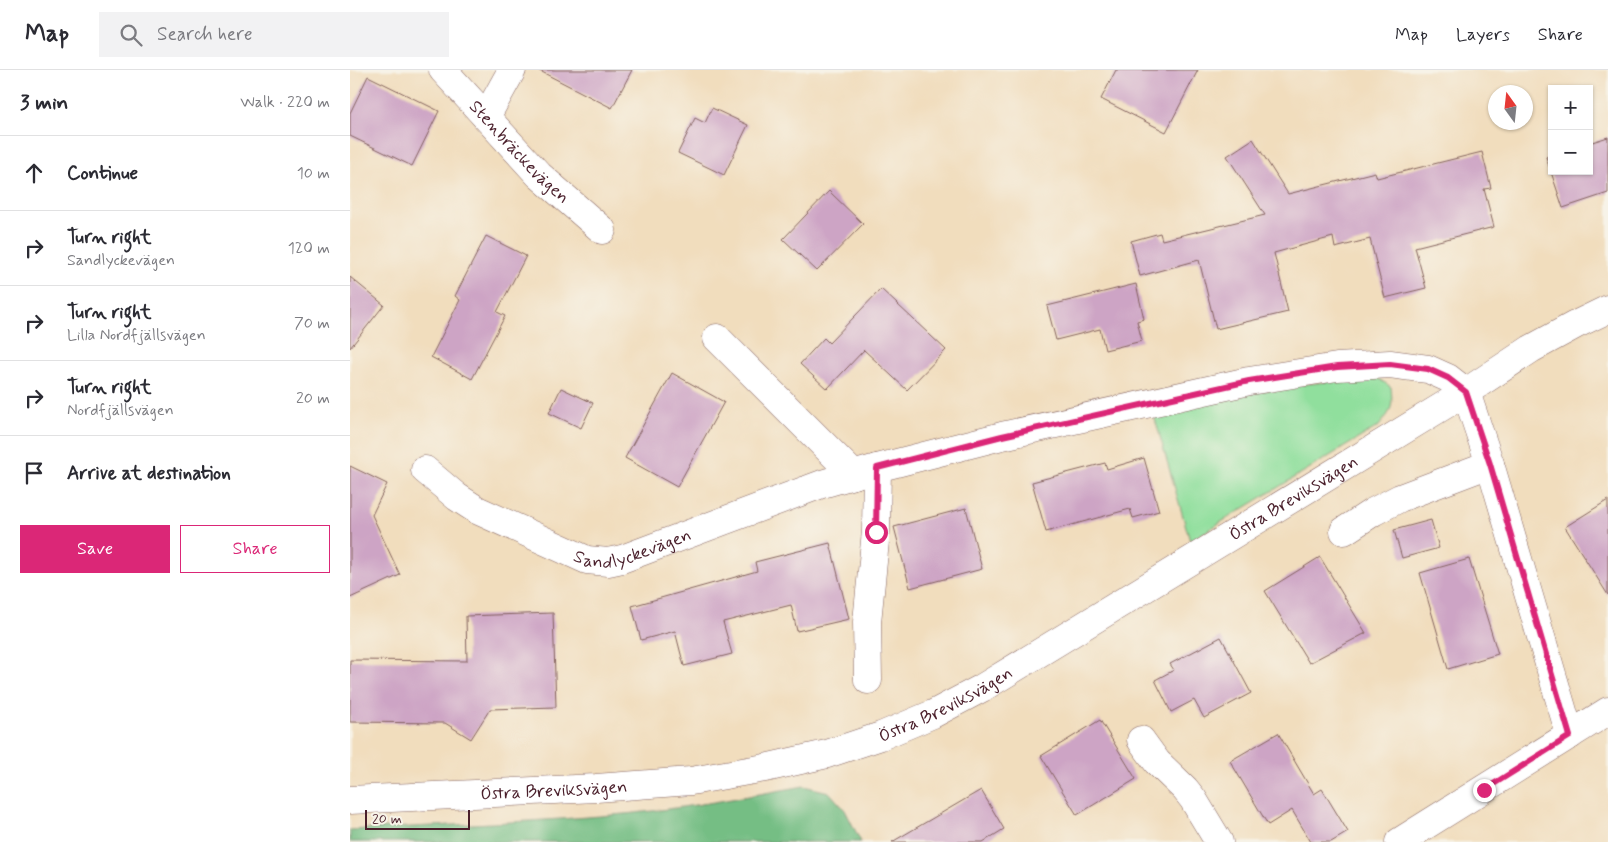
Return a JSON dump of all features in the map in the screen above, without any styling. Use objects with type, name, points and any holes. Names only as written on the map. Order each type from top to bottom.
[{"type":"street","name":"Stenbräckevägen","points":[[443,70],[539,175],[602,230]]},
{"type":"street","points":[[486,118],[512,70]]},
{"type":"street","points":[[1570,736],[1490,464],[1466,392],[1531,349],[1608,309]]},
{"type":"street","points":[[717,338],[866,471],[876,532],[868,622],[868,680]]},
{"type":"street","name":"Sandlyckevägen","points":[[425,470],[457,497],[477,510],[587,560],[608,562],[622,559],[822,484],[866,471],[1002,436],[1249,381],[1337,367],[1390,364],[1428,369],[1448,378],[1466,392]]},
{"type":"street","name":"Östra Breviksvägen","points":[[350,800],[596,788],[691,781],[766,768],[827,754],[881,736],[933,714],[982,688],[1466,392]]},
{"type":"street","points":[[1344,531],[1373,512],[1400,498],[1490,464]]},
{"type":"street","points":[[1399,842],[1608,711]]},
{"type":"street","points":[[1141,740],[1157,762],[1193,799],[1219,842]]},
{"type":"green space","points":[[1352,379],[1379,379],[1391,387],[1391,408],[1379,426],[1190,541],[1153,412],[1289,386]]},
{"type":"green space","points":[[804,786],[829,792],[845,810],[861,842],[350,842],[350,830],[528,821],[656,811]]},
{"type":"building","points":[[538,70],[632,70],[612,108]]},
{"type":"building","points":[[1116,70],[1198,70],[1166,132],[1101,99]]},
{"type":"building","points":[[368,76],[439,111],[412,166],[350,136],[350,113]]},
{"type":"building","points":[[712,108],[748,125],[724,175],[678,153],[695,118],[705,123]]},
{"type":"building","points":[[1608,137],[1608,193],[1563,208],[1552,175],[1593,175],[1593,142]]},
{"type":"building","points":[[1253,139],[1288,194],[1375,172],[1377,178],[1482,152],[1491,188],[1484,189],[1494,227],[1415,247],[1426,288],[1385,298],[1370,239],[1335,248],[1333,237],[1274,253],[1288,312],[1216,329],[1199,260],[1140,276],[1131,241],[1160,233],[1162,240],[1265,215],[1227,156]]},
{"type":"building","points":[[829,191],[863,224],[817,271],[783,239]]},
{"type":"building","points":[[486,236],[526,256],[497,312],[505,316],[472,379],[431,357],[460,300],[455,296]]},
{"type":"building","points":[[350,277],[384,305],[350,348]]},
{"type":"building","points":[[1136,284],[1144,319],[1137,321],[1142,341],[1105,350],[1100,329],[1056,340],[1047,306]]},
{"type":"building","points":[[881,289],[946,350],[907,390],[864,350],[827,389],[800,364],[824,338],[829,343]]},
{"type":"building","points":[[672,373],[724,402],[677,487],[625,458]]},
{"type":"building","points":[[561,388],[593,403],[581,428],[549,413]]},
{"type":"building","points":[[1144,458],[1159,511],[1133,518],[1130,509],[1046,532],[1032,482],[1105,463],[1107,469]]},
{"type":"building","points":[[350,466],[387,484],[372,515],[400,575],[350,598]]},
{"type":"building","points":[[1608,500],[1608,595],[1565,527]]},
{"type":"building","points":[[966,508],[982,569],[910,588],[894,527]]},
{"type":"building","points":[[1431,520],[1439,548],[1402,558],[1394,530]]},
{"type":"building","points":[[830,543],[849,619],[797,631],[791,605],[723,622],[732,654],[684,666],[675,631],[641,640],[632,606],[757,571],[755,562]]},
{"type":"building","points":[[1320,557],[1366,633],[1309,663],[1265,591]]},
{"type":"building","points":[[1469,559],[1498,654],[1448,669],[1420,573]]},
{"type":"building","points":[[553,613],[556,707],[490,709],[471,739],[445,723],[350,722],[350,660],[467,661],[466,616]]},
{"type":"building","points":[[1221,637],[1251,693],[1204,718],[1194,700],[1171,712],[1155,680],[1174,670],[1170,664]]},
{"type":"building","points":[[1100,720],[1136,779],[1077,815],[1041,756]]},
{"type":"building","points":[[1278,733],[1314,794],[1322,789],[1348,832],[1331,842],[1311,842],[1292,810],[1268,825],[1230,761]]},
{"type":"building","points":[[981,790],[1004,829],[983,842],[892,842]]},
{"type":"route","points":[[876,532],[877,468],[1002,436],[1249,381],[1337,367],[1390,364],[1428,369],[1448,378],[1466,392],[1490,464],[1570,736],[1484,790]]}]
